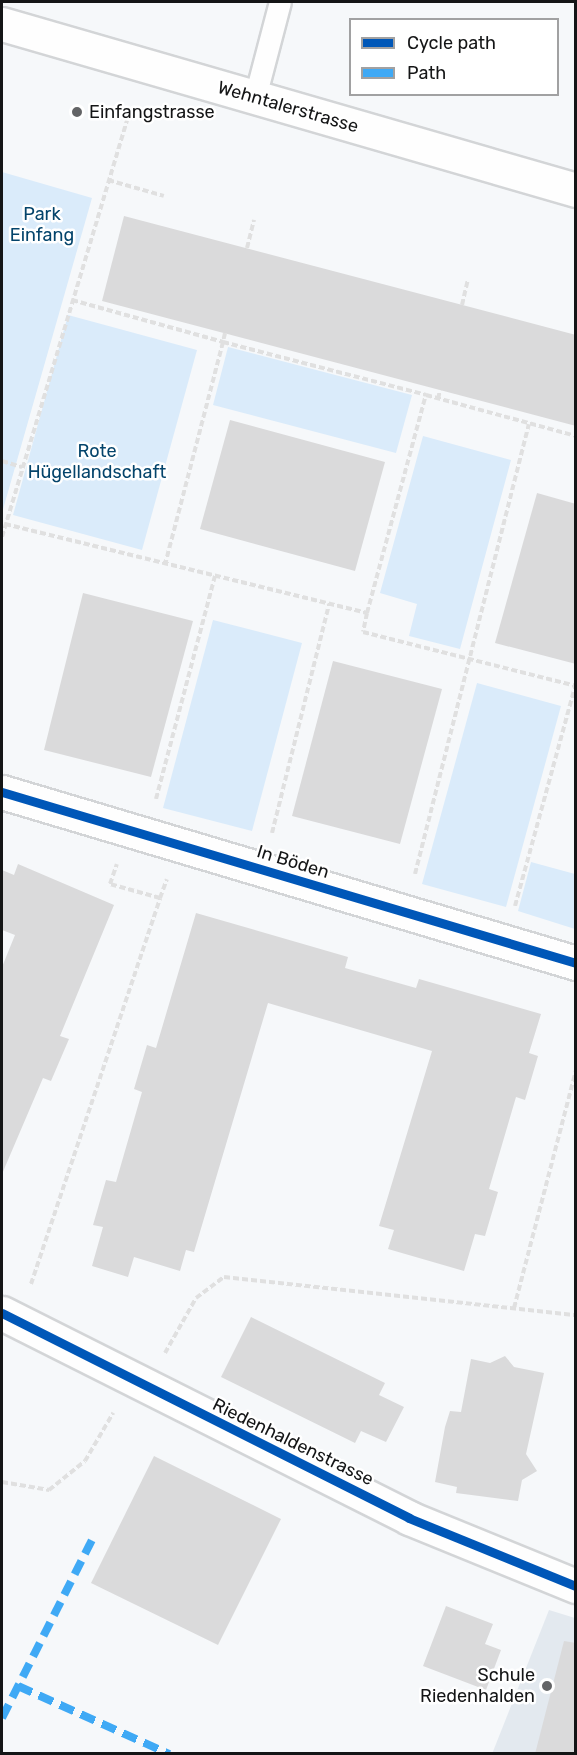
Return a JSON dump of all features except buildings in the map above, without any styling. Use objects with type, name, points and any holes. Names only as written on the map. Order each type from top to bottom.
[{"type":"street","name":"Wehntalerstrasse","points":[[2,24],[576,190]]},
{"type":"street","name":"In Böden","points":[[2,792],[576,963]]},
{"type":"street","name":"Riedenhaldenstrasse","points":[[2,1313],[409,1518],[576,1586]]},
{"type":"lane","points":[[255,97],[280,2]]},
{"type":"path","points":[[2,537],[127,120]]},
{"type":"path","points":[[108,180],[164,196]]},
{"type":"path","points":[[247,249],[254,220]]},
{"type":"path","points":[[462,305],[468,280]]},
{"type":"path","points":[[72,300],[576,436]]},
{"type":"path","points":[[165,564],[225,333]]},
{"type":"path","points":[[438,399],[440,390]]},
{"type":"path","points":[[426,395],[363,632],[575,686],[513,916]]},
{"type":"path","points":[[412,887],[530,424]]},
{"type":"path","points":[[2,461],[22,467]]},
{"type":"path","points":[[5,524],[367,613]]},
{"type":"path","points":[[153,811],[215,576]]},
{"type":"path","points":[[274,823],[329,604]]},
{"type":"path","points":[[119,858],[110,884],[160,898]]},
{"type":"path","points":[[28,1291],[169,873]]},
{"type":"path","points":[[514,1308],[576,1070]]},
{"type":"path","points":[[163,1358],[196,1298],[224,1277],[576,1315]]},
{"type":"path","points":[[2,1482],[49,1490],[85,1461],[117,1404]]},
{"type":"shaded area","name":"Schule Riedenhalden","points":[[549,1610],[575,1618],[575,1753],[492,1754]]},
{"type":"green space","name":"Park Einfang","points":[[2,172],[92,198],[2,513]]},
{"type":"green space","name":"Rote Hügellandschaft","points":[[68,315],[197,350],[142,550],[13,515]]},
{"type":"green space","points":[[228,347],[412,395],[396,453],[213,405]]},
{"type":"green space","points":[[423,436],[511,460],[460,649],[409,636],[417,604],[380,593]]},
{"type":"green space","points":[[213,620],[302,643],[252,831],[163,808]]},
{"type":"green space","points":[[477,683],[561,706],[506,907],[422,884]]},
{"type":"green space","points":[[531,862],[575,874],[575,929],[518,911]]},
{"type":"marked path","points":[[2,1718],[93,1538]]},
{"type":"marked path","points":[[18,1686],[169,1754]]},
{"type":"cycle path","points":[[2,792],[576,963]]},
{"type":"cycle path","points":[[2,1313],[409,1518],[576,1586]]},
{"type":"place","name":"Einfangstrasse","points":[[77,112]]},
{"type":"place","name":"Schule Riedenhalden","points":[[547,1686]]}]
